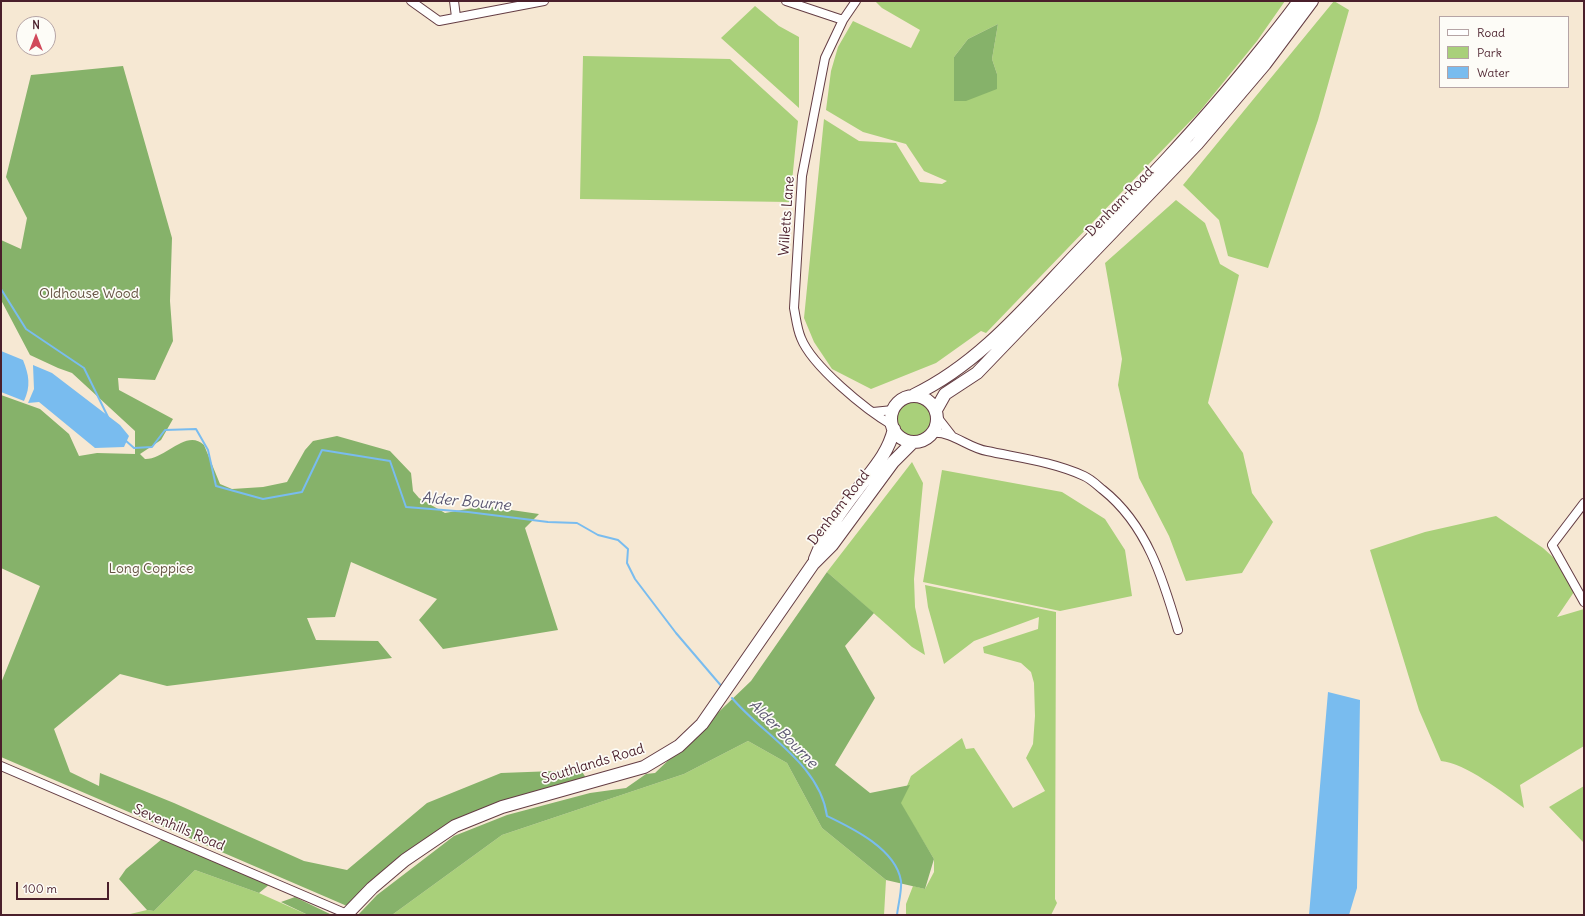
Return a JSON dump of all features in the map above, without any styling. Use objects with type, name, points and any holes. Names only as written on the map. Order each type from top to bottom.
[{"type":"main road","name":"Denham Road","points":[[914,395],[938,384],[972,359],[1042,290],[1166,161],[1237,80],[1298,1]]},
{"type":"main road","name":"Denham Road","points":[[937,414],[945,394],[978,373],[1197,144],[1265,64],[1312,1]]},
{"type":"main road","points":[[914,395],[927,399],[937,414],[933,433],[926,439],[913,442],[902,438],[893,427],[893,410],[901,400],[914,395]]},
{"type":"main road","name":"Denham Road","points":[[814,564],[822,540],[845,506],[887,450],[893,427]]},
{"type":"main road","name":"Denham Road","points":[[814,564],[832,545],[898,456],[913,442]]},
{"type":"main road","name":"Southlands Road","points":[[347,915],[372,888],[405,860],[455,826],[502,807],[644,766],[679,746],[702,724],[814,564]]},
{"type":"street","points":[[411,1],[439,21],[544,1]]},
{"type":"street","points":[[454,1],[456,17]]},
{"type":"street","points":[[786,1],[843,20]]},
{"type":"street","name":"Willetts Lane","points":[[856,1],[843,20],[825,58],[802,176],[794,308],[801,339],[807,350],[824,369],[873,412],[893,427]]},
{"type":"street","points":[[873,412],[893,410]]},
{"type":"street","points":[[937,414],[952,436]]},
{"type":"street","points":[[933,433],[939,432],[952,436],[965,444],[981,450],[1052,464],[1086,476],[1117,502],[1143,535],[1168,594],[1178,630]]},
{"type":"street","points":[[1584,503],[1552,545],[1584,602]]},
{"type":"street","name":"Sevenhills Road","points":[[1,766],[347,915]]},
{"type":"green space","points":[[875,1],[1285,1],[1257,41],[1200,111],[986,333],[981,331],[936,363],[871,389],[832,369],[814,342],[804,318],[824,119],[859,141],[896,143],[920,182],[942,184],[947,181],[924,171],[906,144],[863,132],[826,110],[831,71],[838,47],[853,21],[911,48],[920,30],[882,8]],"holes":[[[998,24],[992,59],[997,74],[954,97],[954,57],[968,39]]]},
{"type":"green space","points":[[1334,1],[1349,10],[1318,120],[1268,268],[1228,256],[1219,220],[1183,185]]},
{"type":"green space","points":[[755,6],[779,26],[799,37],[799,108],[721,38]]},
{"type":"green space","points":[[998,24],[992,59],[997,74],[997,89],[966,101],[954,101],[954,57],[968,39]]},
{"type":"green space","points":[[583,56],[730,59],[798,121],[790,202],[580,199]]},
{"type":"green space","name":"Long Coppice","points":[[123,66],[172,238],[170,301],[173,341],[155,380],[118,378],[119,390],[173,419],[161,440],[140,454],[145,459],[153,458],[183,442],[190,440],[197,441],[204,445],[220,484],[232,489],[263,487],[287,482],[305,450],[313,441],[337,436],[390,451],[411,473],[413,491],[419,498],[445,513],[484,506],[539,514],[525,528],[558,630],[443,649],[419,620],[437,599],[351,562],[335,617],[307,618],[316,640],[378,641],[392,658],[167,686],[120,674],[54,729],[70,772],[99,786],[100,773],[174,803],[304,861],[347,870],[427,803],[501,773],[581,770],[586,778],[457,821],[347,906],[1,757],[1,683],[40,586],[1,568],[1,395],[40,409],[69,434],[79,456],[97,453],[135,454],[135,431],[72,373],[30,355],[1,300],[1,240],[21,249],[27,218],[6,177],[31,75]]},
{"type":"green space","points":[[1176,200],[1205,223],[1220,264],[1239,275],[1208,403],[1243,453],[1252,493],[1273,522],[1242,573],[1186,581],[1169,536],[1139,478],[1118,385],[1122,359],[1105,263]]},
{"type":"green space","points":[[919,401],[928,406],[932,412],[932,426],[928,432],[919,437],[911,437],[902,432],[898,426],[897,415],[902,406],[908,402]]},
{"type":"green space","points":[[912,462],[923,483],[914,579],[915,607],[925,655],[912,647],[827,572]]},
{"type":"green space","points":[[942,470],[1062,492],[1105,519],[1125,550],[1132,596],[1060,611],[923,582]]},
{"type":"green space","points":[[1496,516],[1543,548],[1554,558],[1574,592],[1557,617],[1584,609],[1584,746],[1520,785],[1524,808],[1473,773],[1451,763],[1441,761],[1419,710],[1370,550],[1425,532]]},
{"type":"green space","points":[[827,572],[874,613],[845,646],[875,698],[835,765],[870,793],[910,785],[901,803],[934,859],[925,889],[886,880],[822,828],[787,763],[748,741],[684,774],[502,835],[392,915],[358,915],[377,895],[454,836],[507,815],[590,793],[626,788],[646,774],[655,773],[751,681]]},
{"type":"green space","points":[[925,585],[1056,612],[1055,899],[1057,903],[1051,915],[906,915],[906,904],[913,886],[925,889],[934,872],[934,859],[900,803],[911,776],[962,738],[966,749],[974,748],[1013,808],[1045,791],[1026,758],[1033,744],[1035,716],[1034,683],[1031,672],[1021,663],[984,653],[983,647],[1038,629],[1039,617],[974,641],[944,664],[928,607]]},
{"type":"green space","points":[[748,741],[787,763],[822,828],[886,880],[884,915],[392,915],[502,835],[684,774]]},
{"type":"green space","points":[[1584,786],[1584,843],[1549,807]]},
{"type":"green space","points":[[162,839],[270,884],[259,893],[195,870],[154,911],[147,910],[119,879],[126,869]]},
{"type":"green space","points":[[195,870],[259,893],[308,915],[126,915],[147,910],[154,911]]},
{"type":"green space","points":[[295,897],[332,915],[308,915],[281,902]]},
{"type":"water","points":[[1,351],[23,360],[27,371],[28,380],[28,390],[24,401],[1,392]]},
{"type":"water","points":[[33,365],[52,373],[120,425],[129,436],[124,447],[95,448],[39,402],[28,403],[34,389]]},
{"type":"water","points":[[1328,692],[1360,700],[1357,888],[1349,915],[1309,915]]},
{"type":"waterway","name":"Alder Bourne","points":[[1,289],[26,329],[84,368],[108,417]]},
{"type":"waterway","name":"Alder Bourne","points":[[125,440],[134,448],[152,447],[165,430],[196,429],[208,450],[216,486],[263,499],[302,492],[322,450],[390,461],[406,507],[468,512],[548,522],[577,523],[598,535],[618,540],[628,549],[627,563],[635,579],[676,633],[723,688]]},
{"type":"waterway","name":"Alder Bourne","points":[[732,698],[802,766],[814,781],[822,798],[827,816],[872,841],[891,859],[901,881],[897,915]]},
{"type":"park label","name":"Oldhouse Wood","points":[[89,294]]}]
